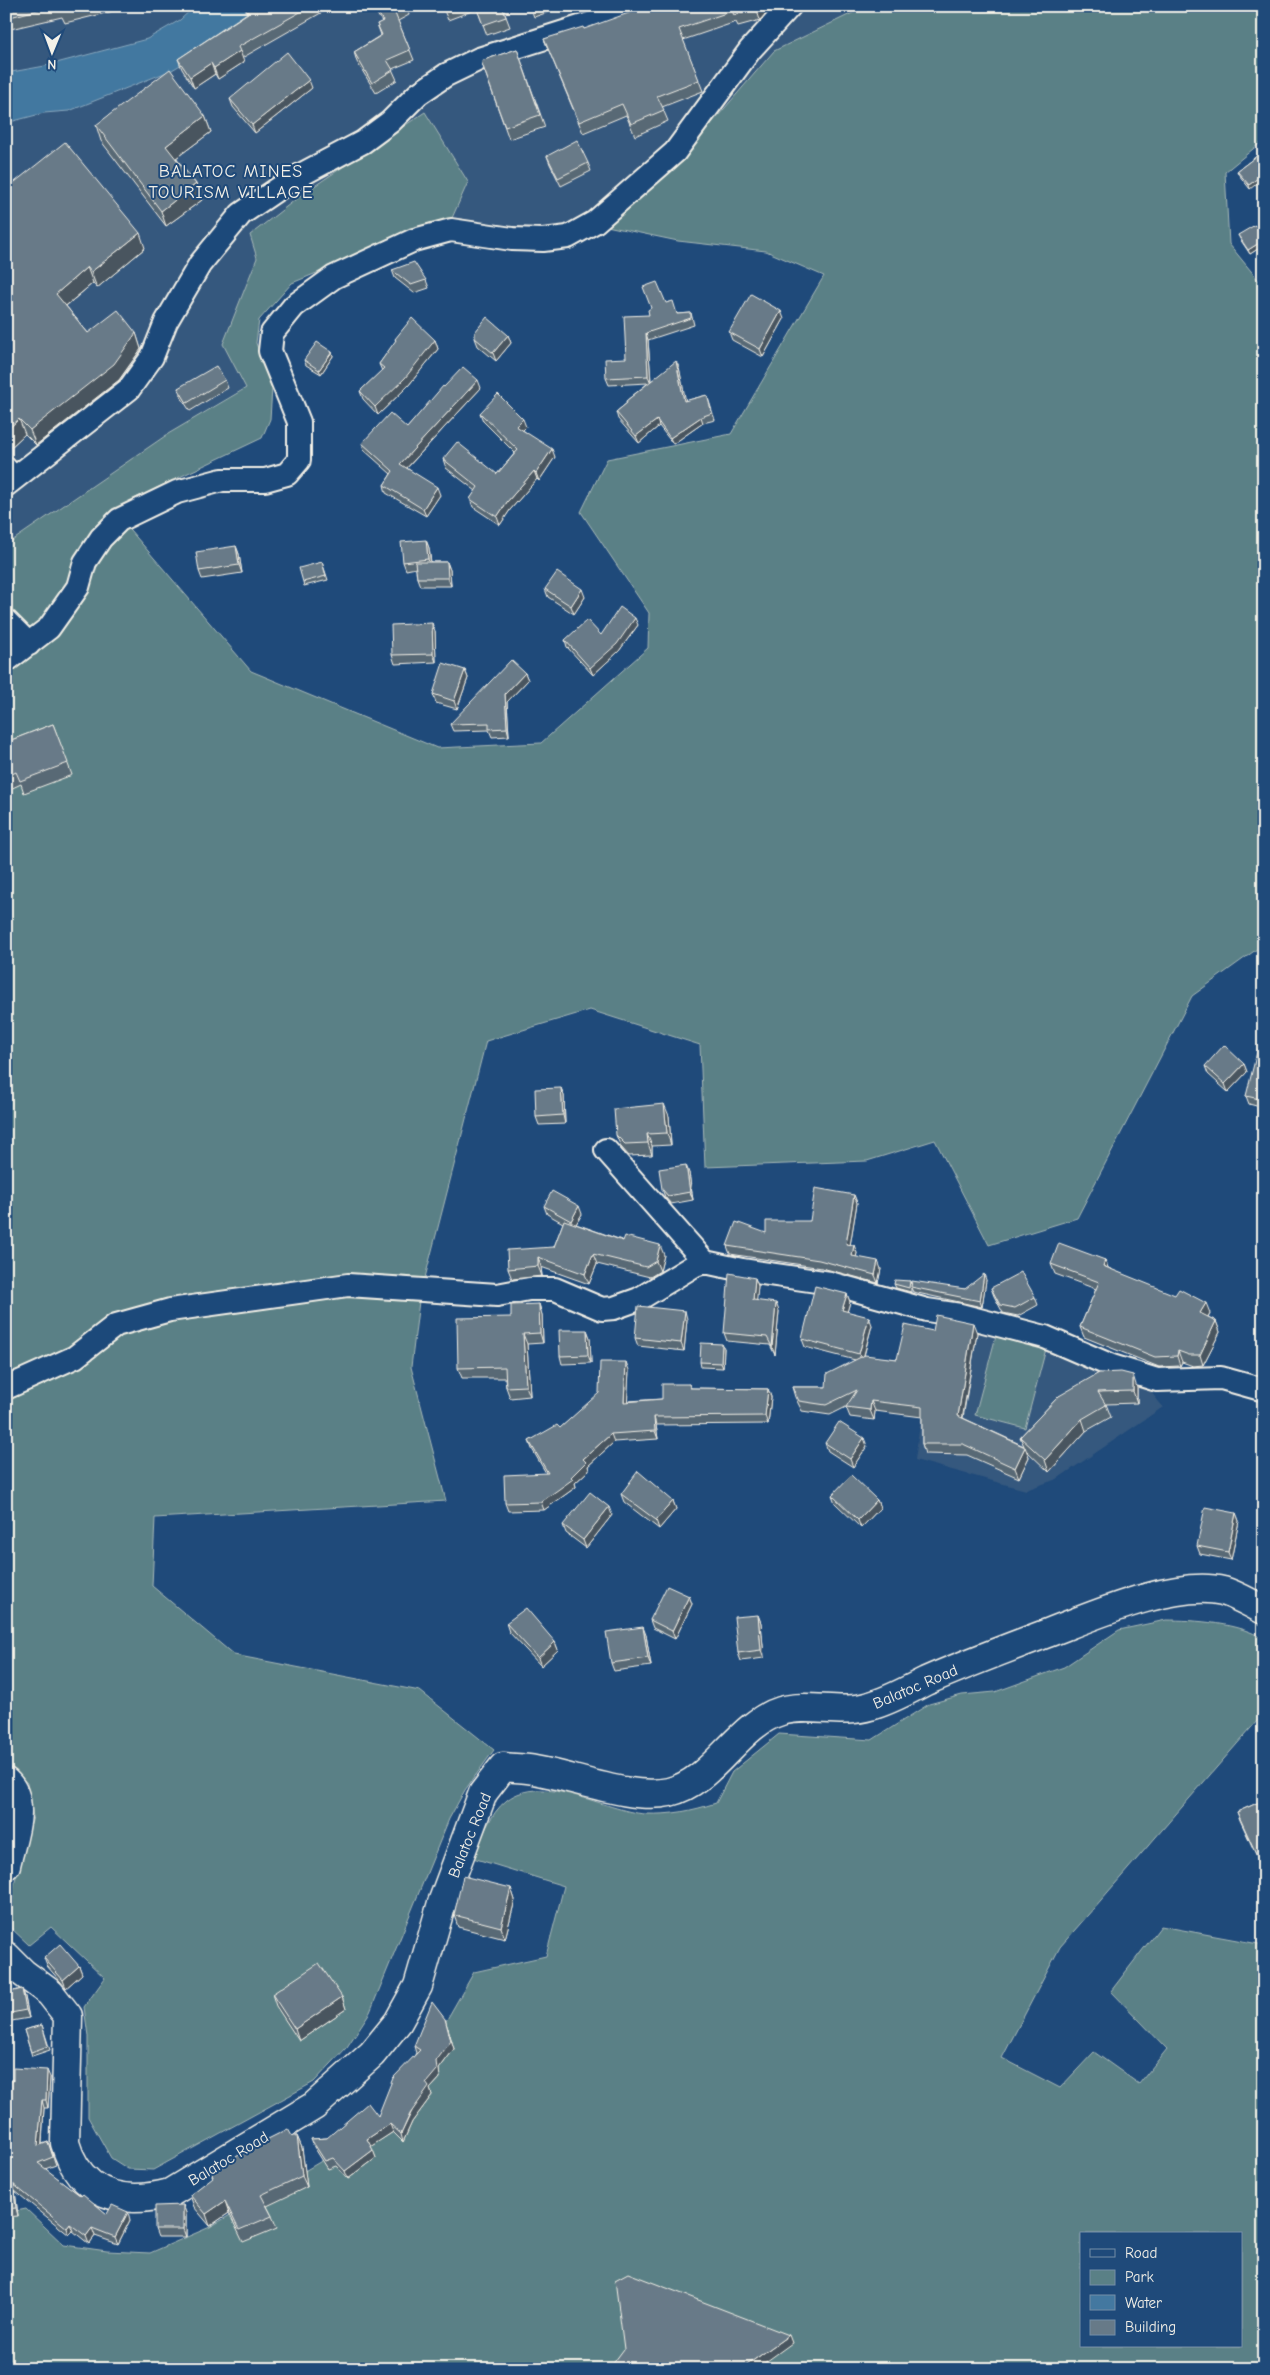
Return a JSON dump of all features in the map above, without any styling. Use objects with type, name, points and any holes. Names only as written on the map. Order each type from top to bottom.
[{"type":"main road","name":"Balatoc Road","points":[[6,1956],[50,1993],[68,2016],[65,2143],[70,2161],[79,2175],[97,2189],[121,2198],[157,2197],[170,2193],[314,2106],[372,2054],[398,2022],[418,1986],[445,1895],[483,1793],[503,1767],[529,1769],[635,1792],[667,1793],[686,1787],[756,1725],[780,1711],[806,1709],[846,1711],[869,1707],[896,1697],[963,1666],[1120,1606],[1163,1594],[1198,1589],[1222,1591],[1264,1610]]},
{"type":"main road","points":[[6,1782],[16,1799],[17,1809],[6,1865]]},
{"type":"street","points":[[10,473],[129,389],[152,357],[166,322],[200,264],[240,214],[291,180],[363,142],[390,122],[418,94],[446,75],[479,59],[646,6]]},
{"type":"street","points":[[6,661],[49,628],[78,588],[85,562],[100,538],[119,520],[178,492],[222,480],[265,480],[287,474],[299,460],[298,422],[270,351],[272,333],[294,306],[334,277],[363,262],[423,237],[451,230],[512,239],[543,240],[568,237],[595,222],[675,152],[750,50],[790,6]]},
{"type":"street","points":[[6,621],[29,644]]},
{"type":"street","points":[[606,1150],[705,1262]]},
{"type":"street","points":[[6,1388],[75,1357],[116,1325],[170,1310],[348,1285],[497,1295],[529,1289],[555,1289],[602,1309],[639,1299],[695,1265],[705,1262],[742,1270],[830,1283],[927,1310],[960,1314],[1045,1337],[1112,1366],[1157,1380],[1221,1378],[1264,1390]]},
{"type":"shaded area","points":[[6,6],[195,6],[180,20],[147,39],[45,66],[6,73]]},
{"type":"shaded area","points":[[260,6],[867,6],[774,51],[674,167],[585,217],[549,230],[489,226],[452,218],[468,182],[425,112],[257,258],[224,344],[246,387],[168,434],[6,545],[6,123],[44,113],[69,111],[172,70],[192,58]]},
{"type":"shaded area","points":[[935,1317],[976,1323],[1143,1382],[1163,1407],[1057,1479],[1026,1490],[915,1460]]},
{"type":"green space","points":[[867,6],[1264,6],[1264,140],[1225,172],[1229,244],[1264,287],[1264,944],[1192,996],[1077,1218],[989,1245],[935,1140],[867,1161],[705,1167],[700,1045],[590,1010],[486,1041],[419,1301],[411,1367],[446,1501],[155,1518],[152,1586],[234,1655],[420,1691],[494,1750],[465,1790],[449,1819],[370,2012],[347,2047],[314,2082],[153,2170],[128,2169],[111,2158],[88,2117],[88,2036],[84,2007],[105,1978],[51,1927],[29,1945],[10,1927],[14,1884],[33,1817],[27,1783],[6,1761],[6,545],[168,434],[246,388],[223,344],[257,258],[250,235],[304,193],[425,112],[468,182],[452,218],[292,283],[259,320],[256,343],[272,388],[270,419],[262,438],[112,509],[251,671],[437,748],[541,743],[648,648],[649,613],[581,512],[607,459],[731,434],[824,276],[766,251],[678,241],[602,225],[674,167],[774,51]]},
{"type":"green space","points":[[997,1332],[1047,1345],[1025,1428],[975,1415]]},
{"type":"green space","points":[[1166,1620],[1230,1626],[1264,1639],[1264,1713],[1060,1947],[1002,2058],[1060,2088],[1094,2052],[1139,2084],[1167,2049],[1111,1991],[1161,1926],[1264,1945],[1264,2369],[6,2369],[6,2213],[26,2209],[64,2245],[107,2251],[150,2253],[210,2227],[362,2137],[429,2051],[474,1972],[546,1956],[564,1886],[473,1858],[495,1812],[507,1800],[522,1792],[539,1790],[575,1795],[645,1814],[672,1813],[707,1806],[716,1803],[732,1772],[779,1734],[872,1740],[929,1704],[962,1695],[995,1692],[1064,1667],[1119,1630]]},
{"type":"water","points":[[195,6],[260,6],[192,58],[172,70],[69,111],[44,113],[6,123],[6,73],[45,66],[147,39],[180,20]]},
{"type":"building","points":[[6,6],[53,6],[6,18]]},
{"type":"building","points":[[59,6],[81,6],[60,11]]},
{"type":"building","points":[[247,6],[311,6],[238,47],[240,51],[214,68],[211,63],[190,77],[178,59],[248,13],[245,8]]},
{"type":"building","points":[[374,6],[403,6],[394,11],[410,50],[387,60],[393,70],[372,83],[354,52],[382,35],[377,24],[383,21]]},
{"type":"building","points":[[442,6],[455,6],[444,10]]},
{"type":"building","points":[[476,6],[502,6],[506,17],[483,25]]},
{"type":"building","points":[[648,6],[758,6],[734,15],[732,11],[679,29],[699,80],[657,96],[664,110],[631,124],[622,104],[579,122],[544,39],[583,27],[584,29]]},
{"type":"building","points":[[517,49],[540,115],[505,127],[481,61]]},
{"type":"building","points":[[287,52],[309,80],[252,125],[230,99]]},
{"type":"building","points":[[170,69],[205,116],[166,146],[196,184],[161,211],[96,125]]},
{"type":"building","points":[[577,140],[588,163],[558,178],[547,156]]},
{"type":"building","points":[[65,142],[140,233],[91,272],[87,267],[56,294],[88,333],[118,310],[136,333],[114,364],[30,430],[19,419],[6,431],[6,189]]},
{"type":"building","points":[[1262,152],[1264,154],[1264,173],[1249,185],[1237,171]]},
{"type":"building","points":[[1255,225],[1264,240],[1248,250],[1238,235]]},
{"type":"building","points":[[414,262],[426,280],[411,285],[392,270]]},
{"type":"building","points":[[657,282],[666,303],[673,301],[677,314],[691,313],[691,318],[646,333],[648,376],[606,378],[605,359],[626,358],[624,316],[649,315],[648,310],[651,308],[643,287]]},
{"type":"building","points":[[751,294],[781,311],[760,349],[729,332]]},
{"type":"building","points":[[487,317],[508,335],[493,353],[475,338],[475,332]]},
{"type":"building","points":[[412,318],[435,340],[405,378],[375,407],[360,391],[384,368],[379,364],[395,339]]},
{"type":"building","points":[[317,342],[332,352],[319,370],[304,360]]},
{"type":"building","points":[[676,361],[684,401],[707,395],[712,413],[701,417],[670,438],[657,420],[636,436],[616,412],[627,403],[626,401]]},
{"type":"building","points":[[216,366],[225,380],[187,403],[178,388]]},
{"type":"building","points":[[463,367],[478,380],[400,464],[437,487],[423,509],[384,485],[393,471],[362,443],[390,413],[407,428],[443,386]]},
{"type":"building","points":[[498,394],[523,419],[516,426],[552,449],[536,473],[534,471],[507,502],[497,517],[470,499],[478,487],[443,459],[457,442],[497,474],[518,450],[480,413]]},
{"type":"building","points":[[426,540],[428,559],[403,562],[401,542]]},
{"type":"building","points":[[236,546],[239,565],[199,571],[196,552]]},
{"type":"building","points":[[322,562],[326,576],[303,582],[299,568]]},
{"type":"building","points":[[415,562],[447,562],[448,578],[417,578]]},
{"type":"building","points":[[557,572],[582,589],[571,606],[545,589]]},
{"type":"building","points":[[620,607],[635,618],[617,644],[590,668],[565,640],[587,620],[601,635]]},
{"type":"building","points":[[432,623],[433,654],[392,655],[391,625]]},
{"type":"building","points":[[511,660],[525,673],[505,694],[507,728],[489,729],[489,723],[450,724]]},
{"type":"building","points":[[443,663],[465,670],[454,701],[433,694]]},
{"type":"building","points":[[53,724],[68,763],[20,781],[16,772],[6,777],[6,742]]},
{"type":"building","points":[[1224,1045],[1244,1064],[1225,1084],[1205,1066]]},
{"type":"building","points":[[1258,1048],[1264,1049],[1264,1100],[1246,1096]]},
{"type":"building","points":[[561,1088],[563,1115],[536,1117],[535,1089]]},
{"type":"building","points":[[664,1104],[667,1133],[647,1134],[648,1143],[625,1144],[616,1135],[614,1109]]},
{"type":"building","points":[[686,1165],[690,1192],[668,1196],[662,1189],[659,1169]]},
{"type":"building","points":[[815,1188],[854,1195],[846,1244],[854,1245],[852,1256],[878,1261],[875,1275],[819,1260],[727,1246],[736,1222],[766,1233],[766,1221],[810,1221]]},
{"type":"building","points":[[552,1191],[579,1206],[571,1221],[544,1206]]},
{"type":"building","points":[[564,1220],[623,1241],[625,1236],[660,1245],[656,1261],[646,1267],[593,1254],[585,1274],[538,1257],[538,1266],[508,1269],[507,1250],[554,1247]]},
{"type":"building","points":[[1059,1243],[1105,1260],[1103,1266],[1175,1295],[1179,1289],[1206,1303],[1200,1313],[1216,1321],[1200,1355],[1189,1355],[1178,1351],[1177,1356],[1155,1357],[1080,1327],[1099,1282],[1051,1264]]},
{"type":"building","points":[[1021,1272],[1035,1297],[1015,1308],[1000,1305],[991,1288]]},
{"type":"building","points":[[729,1273],[755,1278],[753,1300],[776,1303],[772,1347],[767,1337],[724,1333]]},
{"type":"building","points":[[984,1274],[980,1301],[911,1287],[912,1281],[965,1289]]},
{"type":"building","points":[[895,1280],[910,1281],[909,1288],[894,1284]]},
{"type":"building","points":[[815,1286],[847,1294],[842,1310],[869,1317],[859,1354],[802,1339]]},
{"type":"building","points":[[539,1304],[540,1333],[523,1334],[526,1386],[506,1387],[505,1367],[458,1368],[457,1318],[511,1317],[511,1305]]},
{"type":"building","points":[[638,1306],[685,1311],[681,1343],[635,1338]]},
{"type":"building","points":[[936,1315],[973,1323],[958,1416],[1025,1447],[1015,1468],[963,1444],[922,1444],[922,1407],[871,1401],[870,1410],[846,1407],[857,1390],[826,1405],[799,1401],[792,1387],[826,1387],[827,1374],[865,1355],[897,1359],[905,1325],[933,1331]]},
{"type":"building","points":[[559,1330],[587,1330],[588,1355],[560,1356]]},
{"type":"building","points":[[701,1343],[722,1344],[721,1363],[700,1362]]},
{"type":"building","points":[[600,1362],[626,1362],[624,1402],[662,1399],[662,1384],[689,1384],[690,1388],[768,1389],[765,1416],[654,1417],[655,1431],[611,1434],[583,1459],[586,1462],[571,1477],[573,1479],[541,1502],[505,1503],[504,1475],[548,1473],[529,1441],[557,1425],[560,1428],[599,1393]]},
{"type":"building","points":[[1121,1372],[1133,1375],[1133,1391],[1098,1392],[1106,1405],[1082,1419],[1045,1460],[1020,1437],[1059,1396],[1099,1373]]},
{"type":"building","points":[[839,1422],[864,1438],[850,1459],[825,1443]]},
{"type":"building","points":[[638,1471],[673,1501],[656,1520],[621,1494]]},
{"type":"building","points":[[851,1475],[877,1500],[858,1520],[832,1495]]},
{"type":"building","points":[[590,1492],[609,1507],[583,1540],[563,1525]]},
{"type":"building","points":[[1205,1507],[1236,1513],[1228,1552],[1197,1546]]},
{"type":"building","points":[[667,1586],[689,1596],[672,1631],[650,1620]]},
{"type":"building","points":[[526,1608],[555,1642],[538,1658],[506,1623]]},
{"type":"building","points":[[758,1615],[761,1650],[738,1653],[734,1617]]},
{"type":"building","points":[[643,1627],[648,1658],[611,1663],[606,1632]]},
{"type":"building","points":[[1264,1800],[1264,1860],[1260,1862],[1237,1812]]},
{"type":"building","points":[[463,1876],[511,1888],[501,1927],[454,1915]]},
{"type":"building","points":[[60,1944],[79,1966],[63,1980],[44,1958]]},
{"type":"building","points":[[319,1963],[342,1997],[295,2029],[272,1994]]},
{"type":"building","points":[[22,1989],[26,2010],[6,2014],[6,1993]]},
{"type":"building","points":[[432,2002],[445,2019],[451,2041],[436,2061],[437,2070],[426,2083],[429,2087],[410,2114],[401,2134],[390,2124],[367,2139],[373,2150],[345,2171],[333,2158],[325,2161],[311,2139],[327,2138],[368,2103],[378,2116],[393,2078],[420,2050],[414,2046]]},
{"type":"building","points":[[42,2025],[48,2046],[31,2052],[24,2030]]},
{"type":"building","points":[[13,2068],[47,2070],[46,2100],[42,2100],[38,2146],[48,2142],[53,2157],[38,2163],[81,2196],[83,2194],[107,2214],[112,2205],[128,2212],[115,2237],[92,2228],[86,2236],[70,2224],[67,2228],[13,2184],[16,2208],[6,2209],[6,2080],[13,2081]]},
{"type":"building","points":[[288,2129],[292,2136],[297,2136],[302,2176],[261,2195],[272,2216],[239,2230],[225,2201],[206,2214],[190,2195],[213,2177],[211,2172],[254,2146]]},
{"type":"building","points":[[183,2205],[183,2229],[155,2229],[155,2206]]},
{"type":"building","points":[[628,2273],[789,2335],[741,2369],[609,2369],[624,2349],[615,2280]]},
{"type":"district","name":"BALATOC MINES TOURISM VILLAGE","points":[[231,181]]}]
